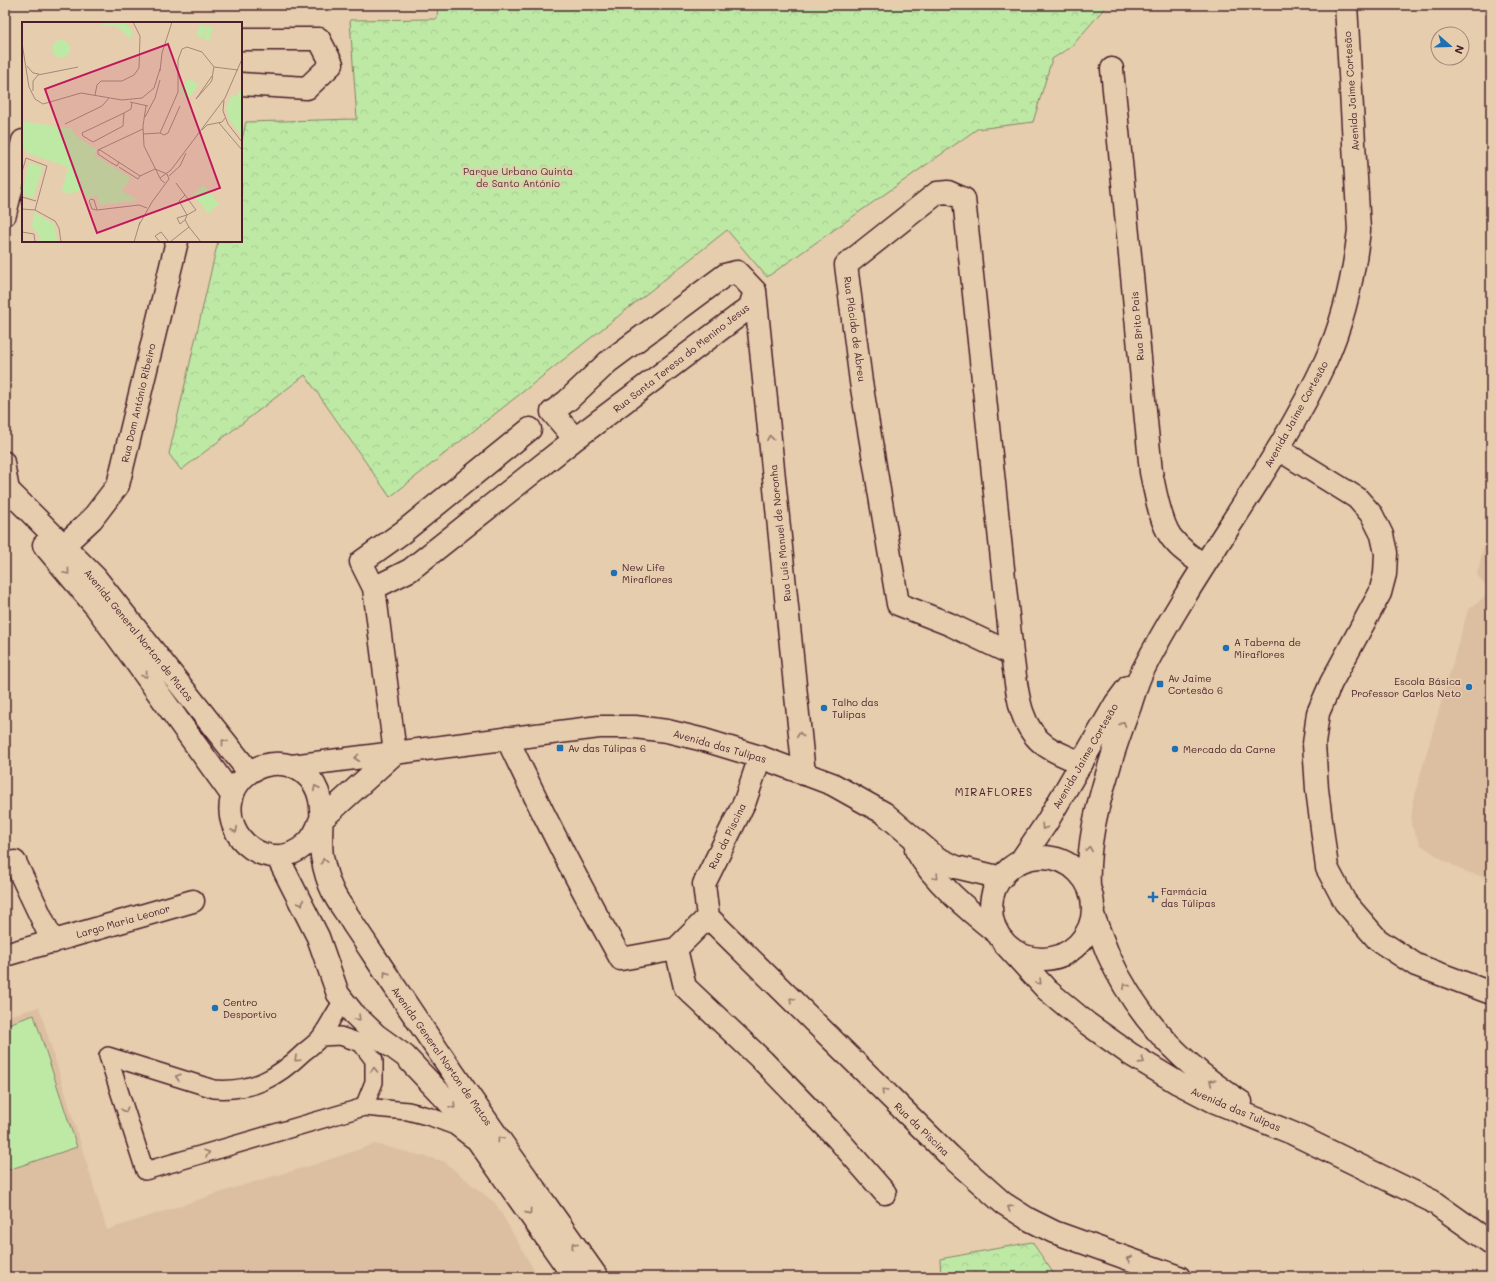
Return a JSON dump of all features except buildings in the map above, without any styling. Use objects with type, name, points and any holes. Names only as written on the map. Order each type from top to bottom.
[{"type":"street","name":"Avenida Jaime Cortesão","points":[[1089,888],[1088,862],[1091,833],[1114,748],[1142,673],[1204,566],[1278,449],[1326,359],[1338,327],[1356,260],[1359,230],[1359,207],[1346,5]]},
{"type":"street","points":[[242,39],[319,39],[332,64],[307,88],[242,84]]},
{"type":"street","name":"Rua Brito Pais","points":[[1112,69],[1151,472],[1158,507],[1170,536],[1186,552],[1204,566]]},
{"type":"street","points":[[5,214],[22,145]]},
{"type":"street","name":"Rua Plácido de Abreu","points":[[1012,654],[949,624],[898,604],[861,382],[846,265],[937,193],[948,192],[964,199],[1012,654],[1019,701],[1029,731],[1046,746],[1082,763]]},
{"type":"street","name":"Rua Dom António Ribeiro","points":[[63,546],[92,519],[118,486],[177,242]]},
{"type":"street","name":"Rua Santa Teresa do Menino Jesus","points":[[374,588],[410,570],[575,439],[750,307],[755,292],[737,272],[725,275],[608,362],[567,401],[552,412],[575,439]]},
{"type":"street","name":"Rua Luís Manuel de Noronha","points":[[755,292],[804,774]]},
{"type":"street","points":[[320,821],[395,753],[374,588],[361,562],[403,532],[530,429]]},
{"type":"street","points":[[1278,449],[1357,498],[1375,522],[1382,535],[1386,553],[1386,574],[1380,593],[1331,683],[1318,713],[1314,744],[1317,789],[1327,868],[1345,902],[1378,940],[1416,965],[1491,993]]},
{"type":"street","name":"Avenida General Norton de Matos","points":[[7,493],[63,546],[94,578],[248,772]]},
{"type":"street","name":"Avenida General Norton de Matos","points":[[7,493],[96,607],[232,795]]},
{"type":"street","name":"Avenida Jaime Cortesão","points":[[1020,862],[1047,822],[1116,703],[1153,652]]},
{"type":"street","name":"Avenida das Tulipas","points":[[292,766],[599,727],[635,727],[668,731],[760,756],[832,784],[884,813],[937,858],[956,867],[1002,878]]},
{"type":"street","points":[[507,738],[535,799],[621,959],[676,949],[708,917]]},
{"type":"street","name":"Rua da Piscina","points":[[760,756],[745,801],[704,884],[708,917],[950,1156],[1003,1203],[1028,1219],[1054,1232],[1179,1277]]},
{"type":"street","name":"Avenida General Norton de Matos","points":[[320,821],[314,834],[305,846],[291,853],[277,856],[262,854],[251,849],[238,836],[230,816],[232,795],[238,782],[248,772],[258,767],[270,764],[292,766],[304,773],[314,782],[320,794],[322,808],[320,821],[322,857],[333,892],[424,1032],[597,1277]]},
{"type":"street","name":"Avenida das Tulipas","points":[[907,833],[920,858],[975,916],[1000,937],[1048,990],[1088,1024],[1130,1054],[1178,1083],[1213,1101],[1292,1133],[1432,1201],[1491,1243]]},
{"type":"street","name":"Avenida General Norton de Matos","points":[[277,856],[318,937],[338,994],[353,1013],[376,1035],[405,1056],[457,1111],[574,1277]]},
{"type":"street","points":[[1041,858],[1052,858],[1068,864],[1080,874],[1089,888],[1093,901],[1093,914],[1088,931],[1078,944],[1065,954],[1049,960],[1032,959],[1016,953],[1000,937],[992,919],[991,905],[994,890],[1002,878],[1020,862],[1041,858]]},
{"type":"street","points":[[5,864],[15,862],[52,942]]},
{"type":"street","name":"Largo Maria Leonor","points":[[5,955],[193,901]]},
{"type":"street","points":[[1093,914],[1109,955],[1121,978],[1138,1008],[1164,1040],[1193,1067],[1224,1092],[1292,1133]]},
{"type":"street","points":[[676,949],[686,987],[763,1061],[837,1138],[885,1193]]},
{"type":"lane","points":[[5,460],[7,493]]},
{"type":"lane","points":[[338,994],[341,1004],[321,1037],[281,1073],[265,1081],[229,1090],[214,1089],[108,1056],[145,1171],[364,1107],[408,1111],[437,1119],[455,1126],[486,1151]]},
{"type":"lane","points":[[321,1037],[340,1036],[361,1043],[374,1060],[374,1082],[364,1107]]},
{"type":"shaded area","points":[[1491,516],[1491,592],[1477,575]]},
{"type":"shaded area","name":"Escola Básica Professor Carlos Neto","points":[[1491,592],[1491,879],[1467,872],[1445,861],[1421,845],[1411,825],[1413,800],[1468,610]]},
{"type":"shaded area","points":[[39,1007],[107,1230],[375,1144],[443,1161],[496,1204],[538,1277],[5,1277],[5,1017]]},
{"type":"green space","name":"Parque Urbano Quinta de Santo António","points":[[438,5],[1107,5],[1072,46],[1052,59],[1033,122],[977,129],[767,277],[727,230],[390,497],[305,375],[181,470],[169,454],[218,242],[242,242],[242,140],[246,122],[357,119],[350,20],[437,19]]},
{"type":"green space","points":[[34,1015],[77,1147],[5,1171],[5,1025]]},
{"type":"green space","points":[[1032,1242],[1056,1277],[941,1277],[940,1259]]},
{"type":"place","name":"New Life Miraflores","points":[[614,573]]},
{"type":"place","name":"A Taberna de Miraflores","points":[[1226,648]]},
{"type":"place","name":"Av Jaime Cortesão 6","points":[[1160,684]]},
{"type":"place","name":"Escola Básica Professor Carlos Neto","points":[[1469,687]]},
{"type":"place","name":"Talho das Tulipas","points":[[824,708]]},
{"type":"place","name":"Av das Túlipas 6","points":[[560,748]]},
{"type":"place","name":"Mercado da Carne","points":[[1175,749]]},
{"type":"place","name":"Farmácia das Túlipas","points":[[1153,897]]},
{"type":"place","name":"Centro Desportivo","points":[[215,1008]]},
{"type":"district","name":"MIRAFLORES","points":[[994,792]]}]
